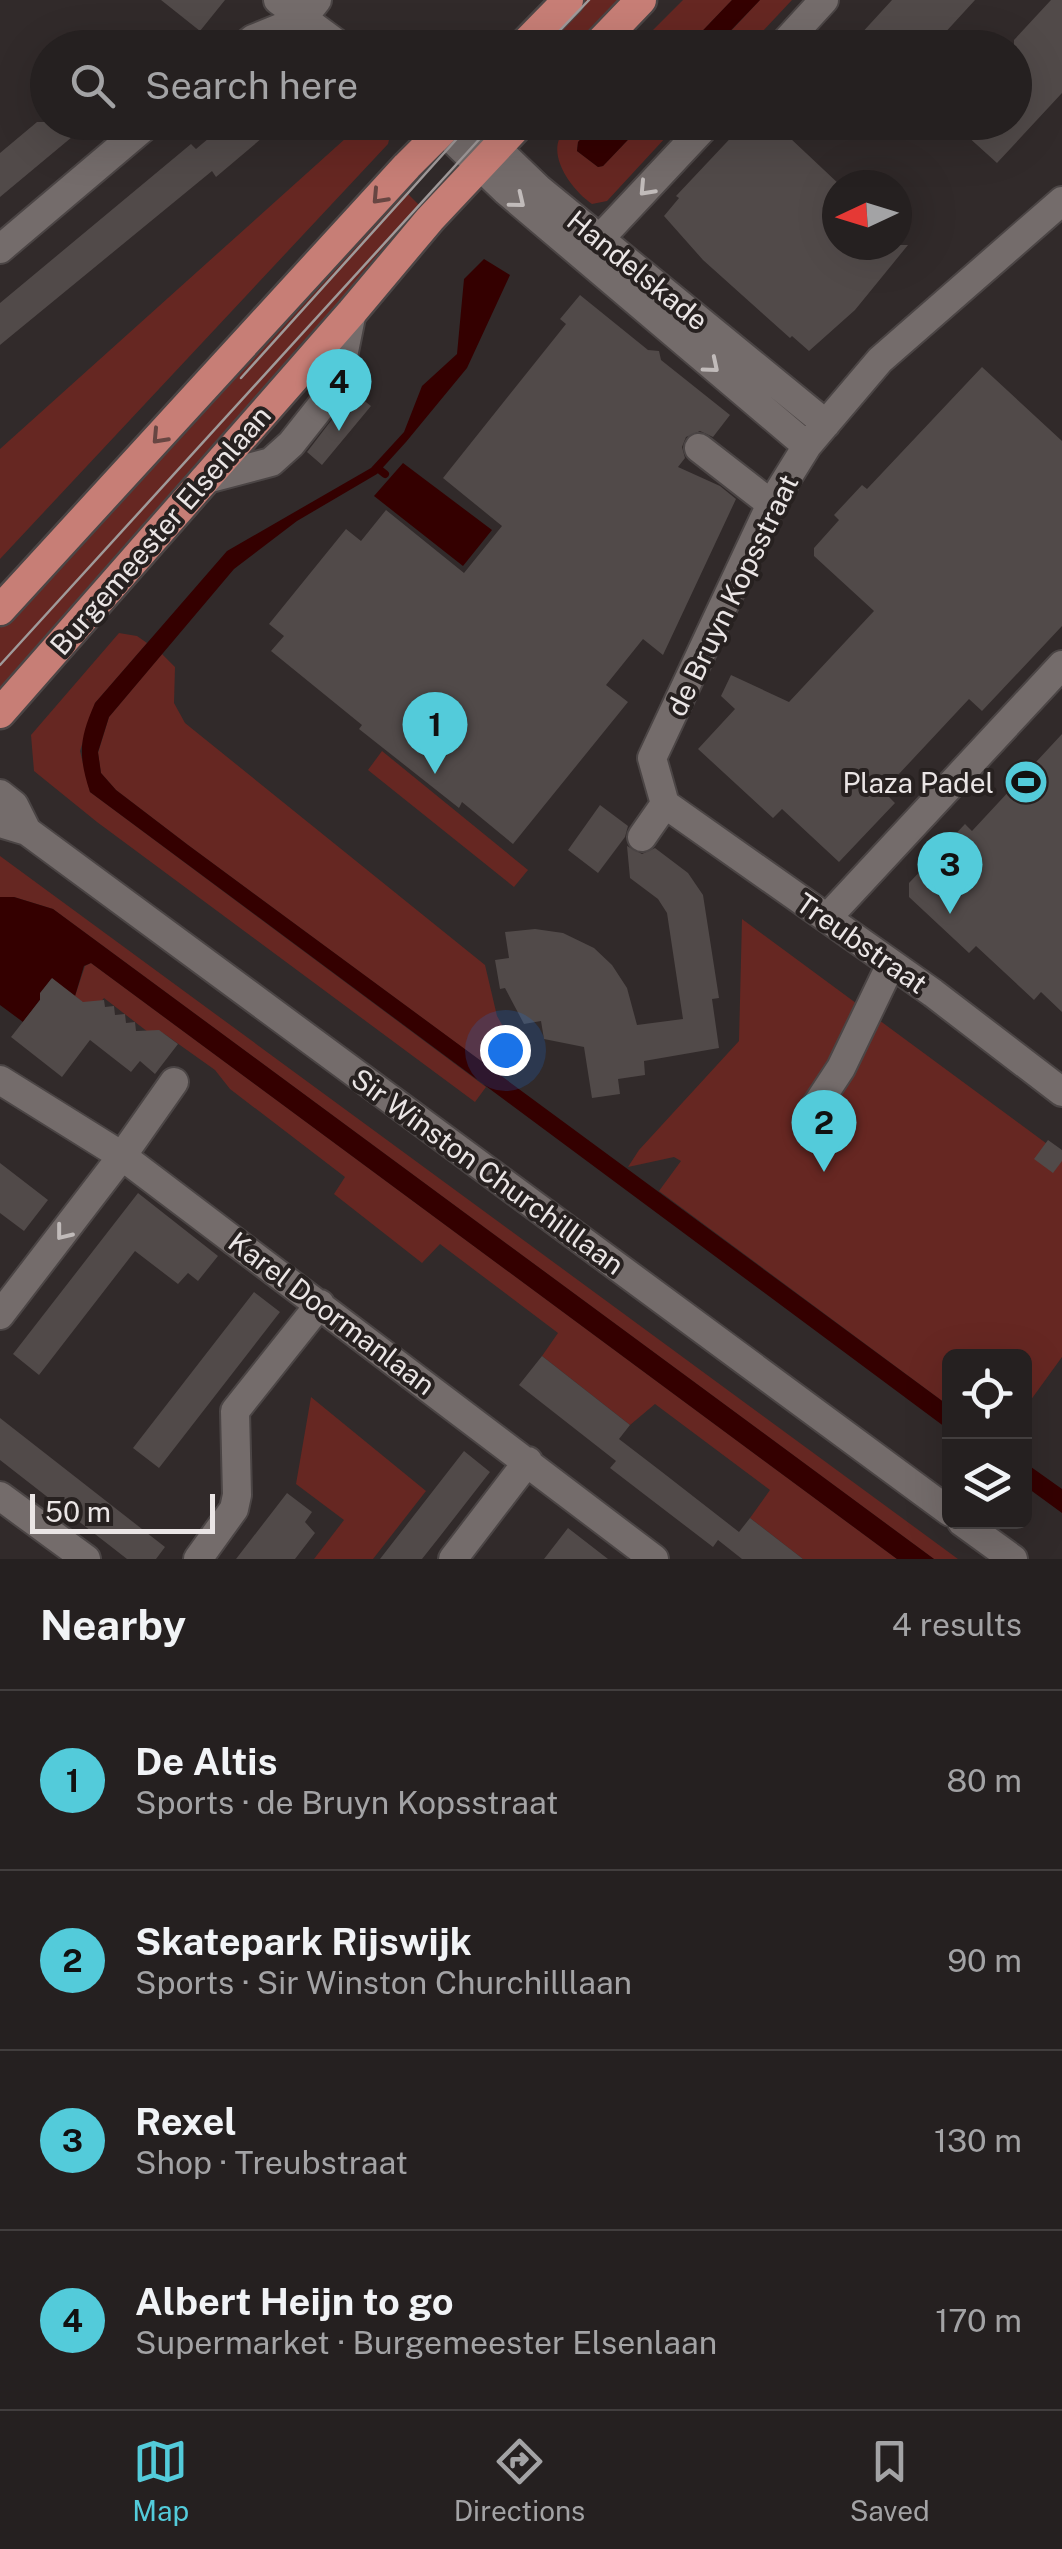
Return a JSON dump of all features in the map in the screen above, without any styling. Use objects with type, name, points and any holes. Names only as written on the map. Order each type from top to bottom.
[{"type":"main road","points":[[539,30],[568,0]]},
{"type":"main road","points":[[612,30],[641,0]]},
{"type":"main road","points":[[0,610],[432,140]]},
{"type":"main road","name":"Burgemeester Elsenlaan","points":[[0,713],[430,219],[504,140]]},
{"type":"street","points":[[278,0],[309,9],[327,30]]},
{"type":"street","points":[[796,30],[824,0]]},
{"type":"street","points":[[270,30],[309,9]]},
{"type":"street","points":[[0,249],[129,140]]},
{"type":"street","name":"Handelskade","points":[[454,140],[488,157],[808,446]]},
{"type":"street","points":[[592,247],[692,140]]},
{"type":"street","name":"de Bruyn Kopsstraat","points":[[663,800],[643,751],[771,504],[808,446],[880,360],[1062,201]]},
{"type":"street","name":"Handelskade","points":[[592,247],[826,424]]},
{"type":"street","points":[[203,480],[271,462],[291,444],[337,386],[352,312]]},
{"type":"street","points":[[700,448],[771,504]]},
{"type":"street","points":[[827,918],[1062,665]]},
{"type":"street","name":"Sir Winston Churchilllaan","points":[[0,794],[14,805],[14,827],[942,1506]]},
{"type":"street","points":[[642,838],[663,800]]},
{"type":"street","name":"Treubstraat","points":[[663,800],[1062,1092]]},
{"type":"street","points":[[812,1112],[841,1068],[891,964]]},
{"type":"street","name":"Karel Doormanlaan","points":[[0,1080],[122,1156],[654,1559]]},
{"type":"street","points":[[0,1314],[174,1082]]},
{"type":"street","points":[[198,1559],[234,1509],[235,1411],[320,1304]]},
{"type":"street","points":[[452,1559],[528,1461]]},
{"type":"street","points":[[0,1496],[56,1550],[86,1559]]},
{"type":"street","points":[[972,1529],[1013,1559]]},
{"type":"shaded area","points":[[581,0],[618,0],[589,30],[554,30]]},
{"type":"shaded area","points":[[683,0],[732,0],[703,30],[653,30]]},
{"type":"shaded area","points":[[732,0],[760,0],[731,30],[703,30]]},
{"type":"shaded area","points":[[760,0],[792,0],[764,30],[732,30]]},
{"type":"shaded area","points":[[344,140],[389,140],[0,559],[0,449]]},
{"type":"shaded area","points":[[559,140],[580,140],[577,151],[598,167],[628,140],[663,140],[607,201],[592,204],[571,183],[560,164]]},
{"type":"shaded area","points":[[628,140],[598,167],[577,151],[578,142]]},
{"type":"shaded area","points":[[405,191],[424,210],[296,349],[245,423],[0,703],[0,628],[36,584]]},
{"type":"shaded area","points":[[484,259],[510,275],[467,368],[377,474],[297,521],[234,569],[109,717],[98,752],[101,773],[116,790],[188,845],[942,1401],[942,1425],[90,792],[82,747],[95,703],[227,551],[371,468],[404,432],[422,386],[457,354],[464,279]]},
{"type":"shaded area","points":[[403,463],[492,530],[463,566],[374,496]]},
{"type":"shaded area","points":[[119,633],[137,636],[147,643],[95,703],[80,751],[90,792],[486,1087],[475,1102],[34,771],[31,735]]},
{"type":"shaded area","points":[[162,654],[175,667],[174,703],[185,723],[485,965],[497,1016],[515,1047],[497,1073],[188,845],[116,790],[101,773],[98,753],[109,717]]},
{"type":"shaded area","points":[[382,751],[528,870],[514,887],[368,770]]},
{"type":"shaded area","points":[[0,856],[958,1559],[934,1559],[53,909],[14,897],[0,897]]},
{"type":"shaded area","points":[[0,897],[14,897],[53,909],[934,1559],[897,1559],[91,963],[84,966],[75,996],[51,979],[23,1022],[0,1005]]},
{"type":"shaded area","points":[[742,919],[1062,1155],[1062,1357],[1032,1398],[1032,1349],[942,1349],[942,1401],[659,1191],[681,1161],[674,1157],[628,1167],[739,1041]]},
{"type":"shaded area","points":[[91,963],[897,1559],[803,1559],[750,1518],[770,1490],[655,1404],[630,1425],[542,1356],[558,1333],[440,1244],[422,1263],[334,1194],[345,1177],[230,1089],[215,1070],[163,1033],[157,1039],[104,998],[93,1011],[75,996],[85,966]]},
{"type":"shaded area","points":[[311,1397],[426,1491],[373,1559],[314,1559],[344,1520],[296,1484]]},
{"type":"shaded area","points":[[1032,1468],[1062,1489],[1062,1513],[1032,1491]]},
{"type":"building","points":[[161,0],[225,0],[199,30]]},
{"type":"building","points":[[892,0],[975,0],[948,30],[864,30]]},
{"type":"building","points":[[1051,0],[1062,0],[1062,93],[1032,125],[1032,30],[1023,30]]},
{"type":"building","points":[[30,128],[30,140],[68,140],[0,197],[0,153]]},
{"type":"building","points":[[207,140],[260,140],[216,177],[212,171],[0,345],[0,303],[191,144],[196,149]]},
{"type":"building","points":[[729,140],[792,140],[824,170],[822,260],[896,260],[855,310],[809,351],[703,260],[664,216],[679,198],[676,196]]},
{"type":"building","points":[[972,140],[1018,140],[997,163]]},
{"type":"building","points":[[580,295],[648,350],[659,351],[661,360],[730,415],[713,437],[700,431],[686,437],[682,447],[685,458],[678,467],[720,486],[736,499],[663,655],[643,639],[606,685],[628,702],[513,844],[462,802],[459,808],[359,729],[362,725],[271,651],[284,636],[269,624],[346,529],[361,541],[386,510],[464,573],[502,526],[443,478],[566,324],[560,319]]},
{"type":"building","points":[[982,367],[1062,441],[1062,626],[982,711],[969,699],[883,791],[895,803],[839,862],[782,809],[773,818],[698,749],[735,709],[721,696],[731,675],[789,702],[874,611],[814,556],[814,548],[839,520],[834,515],[862,485],[867,489]]},
{"type":"building","points":[[353,392],[371,406],[322,465],[307,452]]},
{"type":"building","points":[[1062,734],[1062,1012],[1041,992],[1034,1000],[976,946],[969,953],[909,897],[909,883],[965,824],[972,831]]},
{"type":"building","points":[[600,805],[628,826],[625,837],[598,873],[568,850]]},
{"type":"building","points":[[627,846],[642,854],[655,848],[688,873],[703,895],[719,998],[712,999],[719,1048],[644,1061],[645,1075],[618,1079],[620,1094],[592,1098],[584,1047],[544,1039],[541,1021],[524,1024],[505,988],[500,989],[495,960],[509,958],[505,932],[535,929],[563,933],[594,948],[612,965],[627,988],[637,1025],[683,1019],[667,913],[658,899],[630,878]]},
{"type":"building","points":[[52,978],[83,1002],[104,1000],[105,1007],[114,1006],[115,1015],[125,1014],[126,1023],[135,1022],[136,1031],[159,1030],[178,1044],[155,1074],[140,1061],[131,1072],[90,1040],[62,1077],[11,1037]]},
{"type":"building","points":[[1048,1140],[1062,1150],[1062,1161],[1053,1173],[1034,1159]]},
{"type":"building","points":[[0,1163],[48,1200],[24,1231],[0,1213]]},
{"type":"building","points":[[138,1193],[218,1256],[198,1281],[188,1273],[178,1284],[135,1251],[39,1375],[13,1354]]},
{"type":"building","points":[[254,1292],[280,1312],[159,1468],[133,1448]]},
{"type":"building","points":[[542,1356],[630,1425],[619,1439],[739,1532],[750,1518],[803,1559],[742,1559],[718,1540],[713,1547],[610,1468],[616,1461],[519,1385]]},
{"type":"building","points":[[0,1418],[165,1547],[156,1559],[127,1559],[0,1460]]},
{"type":"building","points":[[464,1451],[490,1472],[441,1535],[422,1559],[380,1559]]},
{"type":"building","points":[[287,1493],[312,1512],[305,1522],[315,1533],[295,1559],[236,1559]]},
{"type":"building","points":[[568,1528],[608,1559],[544,1559]]},
{"type":"waterway","points":[[380,470],[385,474]]},
{"type":"tram line","points":[[560,30],[589,0]]},
{"type":"tram line","points":[[241,378],[456,140]]},
{"type":"tram line","points":[[0,665],[479,140]]},
{"type":"place","name":"Albert Heijn to go","points":[[339,431]]},
{"type":"place","name":"De Altis","points":[[435,774]]},
{"type":"place","name":"Plaza Padel","points":[[1026,782]]},
{"type":"place","name":"Rexel","points":[[950,914]]},
{"type":"place","name":"Skatepark Rijswijk","points":[[824,1172]]}]
